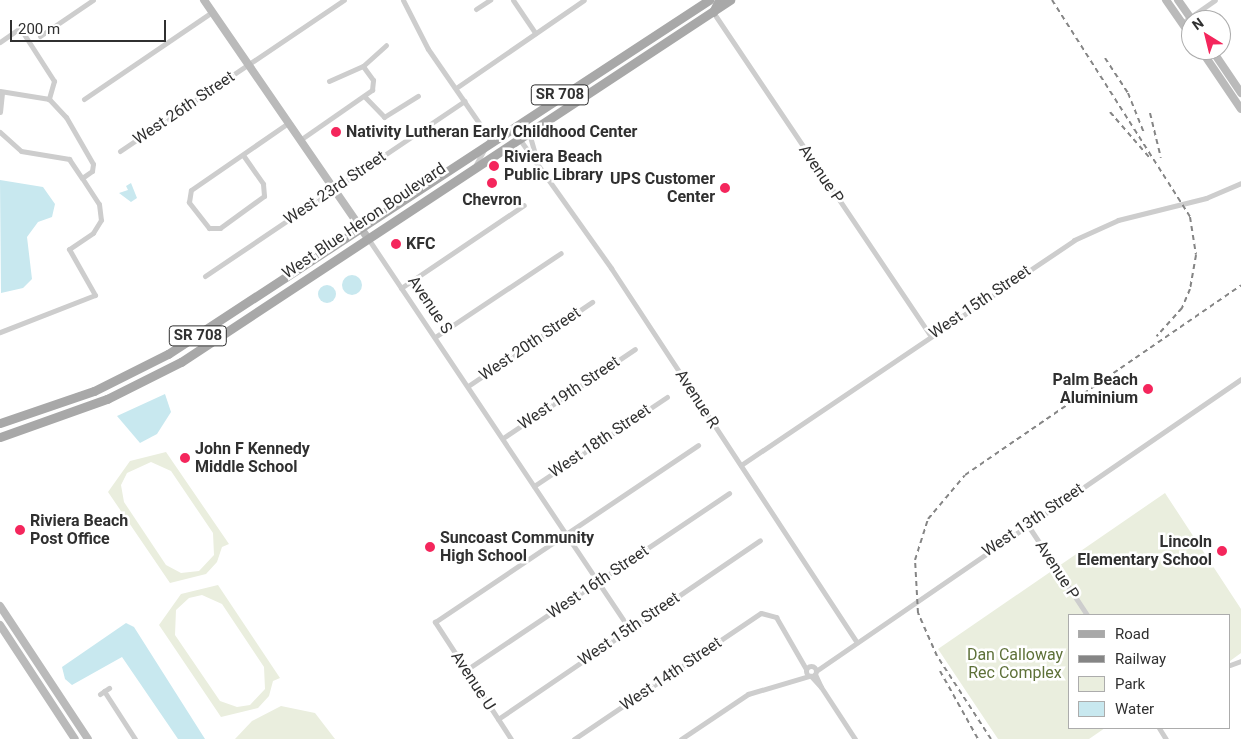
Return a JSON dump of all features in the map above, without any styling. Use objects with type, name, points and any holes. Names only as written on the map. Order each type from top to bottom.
[{"type":"main road","name":"West Blue Heron Boulevard","points":[[0,423],[94,391],[176,350],[490,139],[709,0]]},
{"type":"main road","points":[[712,12],[719,0]]},
{"type":"main road","name":"West Blue Heron Boulevard","points":[[0,437],[88,408],[203,349],[476,164],[730,0]]},
{"type":"main road","points":[[652,52],[657,43],[698,14],[699,6]]},
{"type":"main road","points":[[107,399],[114,388],[164,363],[176,350]]},
{"type":"main road","points":[[88,408],[94,391]]},
{"type":"street","points":[[40,36],[93,0]]},
{"type":"street","name":"Avenue S","points":[[205,0],[435,337],[629,629]]},
{"type":"street","name":"West 26th Street","points":[[120,151],[344,0]]},
{"type":"street","points":[[403,0],[464,101],[490,139],[476,164]]},
{"type":"street","points":[[476,9],[490,0]]},
{"type":"street","points":[[513,0],[535,33]]},
{"type":"street","points":[[456,88],[584,0]]},
{"type":"street","points":[[1166,0],[1181,22]]},
{"type":"street","points":[[1202,10],[1215,0]]},
{"type":"street","points":[[84,99],[212,12]]},
{"type":"street","name":"Avenue P","points":[[712,12],[930,335]]},
{"type":"street","points":[[0,42],[20,28],[54,80],[49,99]]},
{"type":"street","points":[[329,81],[363,66],[386,45]]},
{"type":"street","points":[[1207,60],[1241,109]]},
{"type":"street","points":[[1219,60],[1241,93]]},
{"type":"street","points":[[300,140],[364,96],[374,85],[363,66]]},
{"type":"street","points":[[0,112],[1,91],[49,99],[66,117],[93,164],[92,171],[82,178]]},
{"type":"street","points":[[364,96],[384,117],[418,96]]},
{"type":"street","name":"West 23rd Street","points":[[205,276],[464,101]]},
{"type":"street","points":[[243,155],[265,188],[262,199],[214,230],[205,225],[188,197],[193,188],[288,123]]},
{"type":"street","name":"Avenue R","points":[[528,130],[536,158]]},
{"type":"street","points":[[0,132],[21,151],[69,159],[99,204],[101,220],[93,233],[69,249],[95,295],[0,332]]},
{"type":"street","name":"Avenue R","points":[[517,137],[536,158],[856,641]]},
{"type":"street","name":"West 15th Street","points":[[741,466],[930,335],[1074,240],[1118,220],[1206,198],[1241,183]]},
{"type":"street","points":[[401,288],[524,205]]},
{"type":"street","points":[[435,337],[561,253]]},
{"type":"street","name":"West 20th Street","points":[[468,386],[592,302]]},
{"type":"street","name":"West 19th Street","points":[[503,438],[635,349]]},
{"type":"street","name":"West 13th Street","points":[[811,671],[1241,378]]},
{"type":"street","name":"West 18th Street","points":[[534,486],[667,396]]},
{"type":"street","points":[[566,534],[698,445]]},
{"type":"street","name":"West 16th Street","points":[[466,670],[730,493]]},
{"type":"street","name":"Avenue P","points":[[1027,524],[1086,614]]},
{"type":"street","name":"Avenue U","points":[[511,739],[435,622],[566,534]]},
{"type":"street","name":"West 15th Street","points":[[498,719],[760,540]]},
{"type":"street","points":[[0,606],[88,739]]},
{"type":"street","name":"West 14th Street","points":[[574,739],[761,613],[768,612],[811,671]]},
{"type":"street","points":[[0,625],[75,739]]},
{"type":"street","points":[[681,739],[748,694],[800,678],[811,671],[855,739]]},
{"type":"street","points":[[104,691],[135,739]]},
{"type":"green space","points":[[166,452],[229,544],[222,547],[217,562],[206,574],[170,583],[108,492],[130,461]],"holes":[[[151,462],[171,471],[213,533],[214,555],[199,571],[181,573],[166,565],[124,502],[121,485],[127,473]]]},
{"type":"green space","name":"Dan Calloway Rec Complex","points":[[1165,493],[1241,609],[1241,653],[1231,660],[1231,614],[1068,614],[1068,729],[1104,729],[1089,739],[998,739],[938,649]]},
{"type":"green space","points":[[218,585],[280,678],[273,681],[269,696],[258,708],[221,717],[159,625],[181,594]],"holes":[[[202,595],[222,604],[264,667],[265,689],[250,705],[237,707],[220,701],[175,635],[176,610],[189,598]]]},
{"type":"green space","points":[[281,706],[315,713],[335,739],[235,739],[252,721]]},
{"type":"water","points":[[0,180],[43,187],[55,204],[52,217],[38,222],[27,237],[32,279],[23,288],[1,293]]},
{"type":"water","points":[[131,183],[137,198],[131,202],[119,193],[128,190],[126,186]]},
{"type":"water","points":[[352,275],[359,278],[362,285],[359,292],[352,295],[345,292],[342,285],[345,278]]},
{"type":"water","points":[[323,285],[331,285],[336,290],[334,301],[323,303],[318,298],[318,290]]},
{"type":"water","points":[[165,394],[171,412],[157,434],[140,443],[117,416]]},
{"type":"water","points":[[126,623],[134,627],[205,739],[178,739],[122,657],[72,685],[65,679],[62,667]]},
{"type":"railway","points":[[1052,0],[1190,217],[1196,255],[1190,289],[1182,308],[1157,336]]},
{"type":"railway","points":[[1105,58],[1128,93],[1144,133]]},
{"type":"railway","points":[[1110,112],[1149,157]]},
{"type":"railway","points":[[1150,113],[1161,158]]},
{"type":"railway","points":[[991,739],[937,656],[918,613],[915,560],[928,519],[965,475],[1241,285]]},
{"type":"railway","points":[[940,671],[978,739]]},
{"type":"place","name":"Nativity Lutheran Early Childhood Center","points":[[336,132]]},
{"type":"place","name":"Riviera Beach Public Library","points":[[494,166]]},
{"type":"place","name":"Chevron","points":[[492,183]]},
{"type":"place","name":"UPS Customer Center","points":[[725,188]]},
{"type":"place","name":"KFC","points":[[396,244]]},
{"type":"place","name":"Palm Beach Aluminium","points":[[1148,389]]},
{"type":"place","name":"John F Kennedy Middle School","points":[[185,458]]},
{"type":"place","name":"Riviera Beach Post Office","points":[[20,530]]},
{"type":"place","name":"Suncoast Community High School","points":[[430,547]]},
{"type":"place","name":"Lincoln Elementary School","points":[[1222,551]]}]
